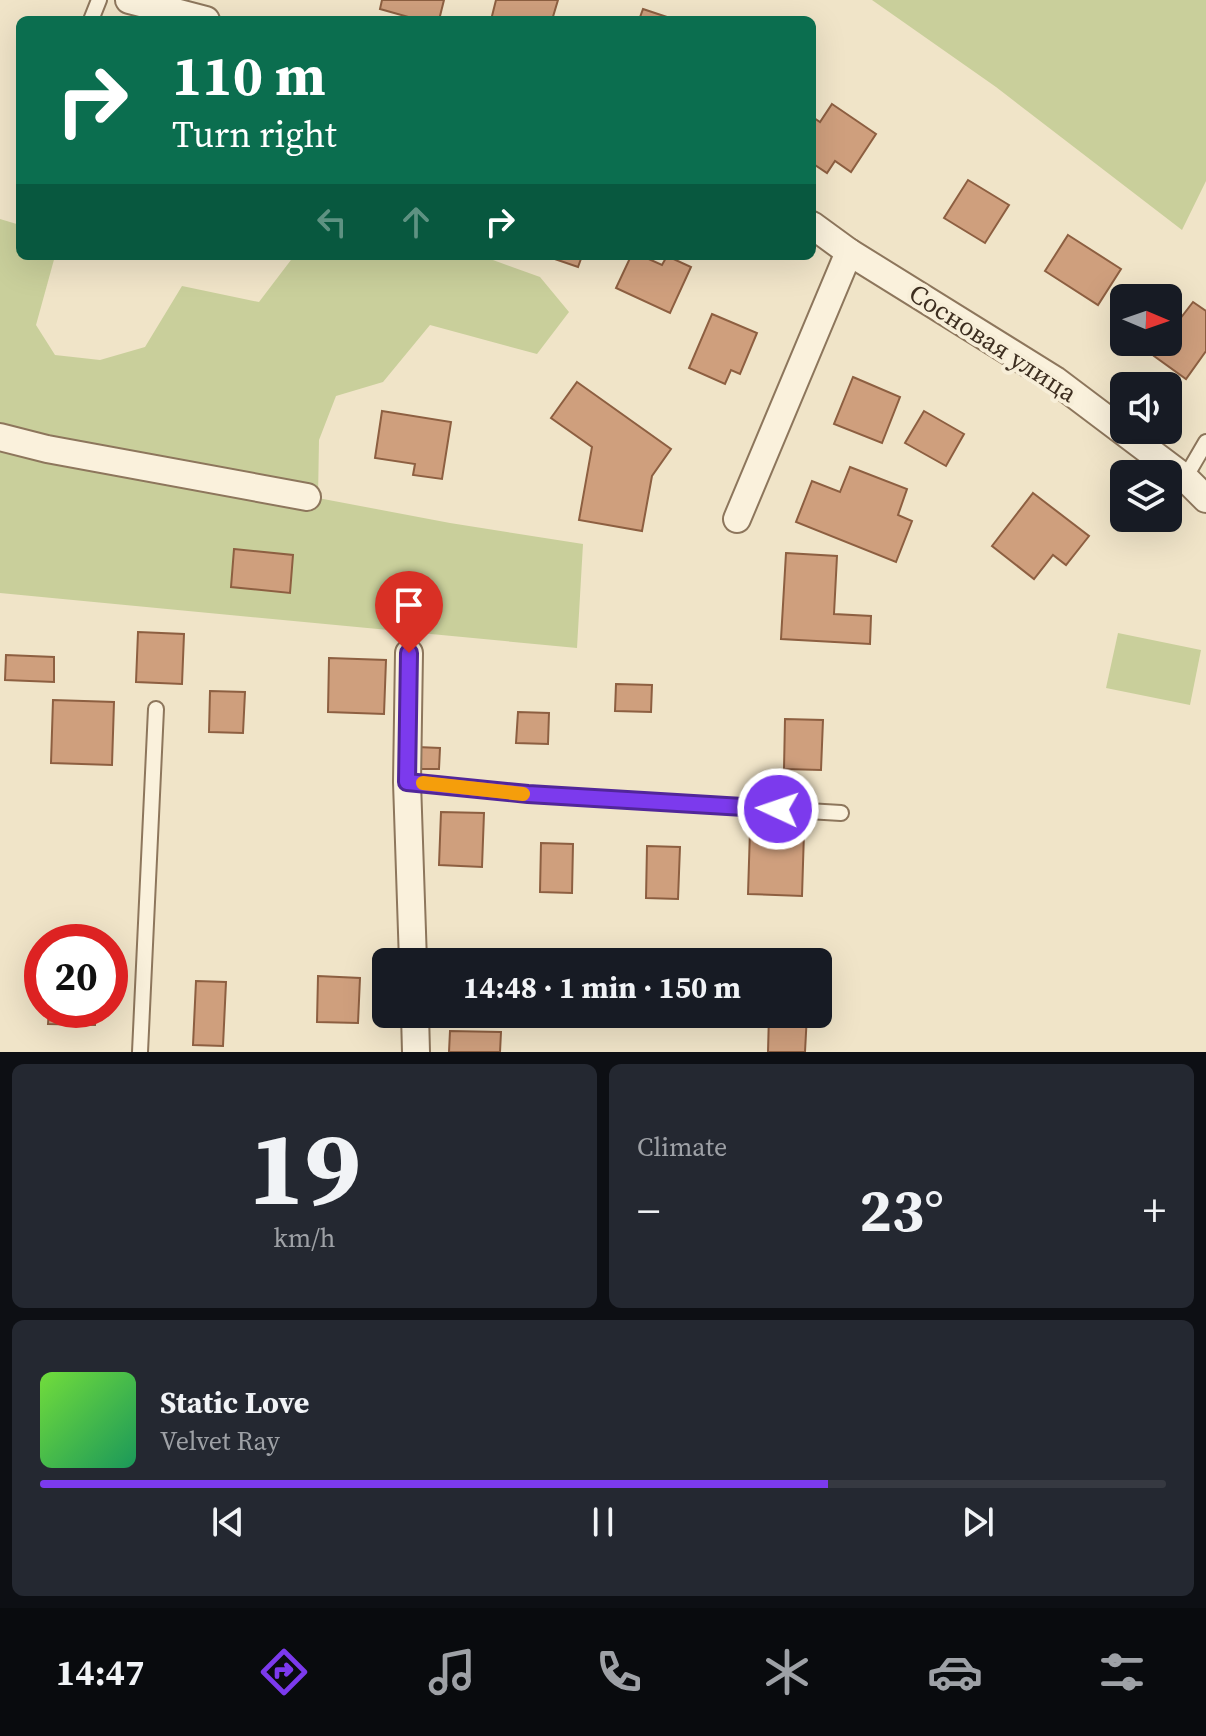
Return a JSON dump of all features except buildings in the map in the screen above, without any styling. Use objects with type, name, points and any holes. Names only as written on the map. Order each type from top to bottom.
[{"type":"street","points":[[129,0],[191,16]]},
{"type":"street","name":"Сосновая улица","points":[[816,228],[849,252],[1055,380],[1185,478],[1206,499]]},
{"type":"street","points":[[737,519],[849,252]]},
{"type":"street","points":[[0,437],[47,449],[307,497]]},
{"type":"street","points":[[409,653],[407,782],[413,948]]},
{"type":"street","points":[[415,1028],[416,1052]]},
{"type":"lane","points":[[1185,478],[1206,442]]},
{"type":"lane","points":[[140,1052],[156,709]]},
{"type":"lane","points":[[407,782],[528,794],[841,813]]},
{"type":"green space","points":[[872,0],[1206,0],[1206,181],[1182,230],[996,87]]},
{"type":"green space","points":[[0,219],[16,224],[16,260],[54,260],[36,325],[55,355],[100,360],[145,347],[182,286],[259,302],[291,260],[493,260],[540,277],[569,312],[537,354],[430,325],[383,382],[336,396],[319,440],[318,498],[583,544],[577,648],[0,593]]},
{"type":"green space","points":[[1118,633],[1201,650],[1190,705],[1106,688]]},
{"type":"slow traffic","points":[[423,783],[523,794]]},
{"type":"route","points":[[409,653],[407,782],[528,794],[778,809]]}]
